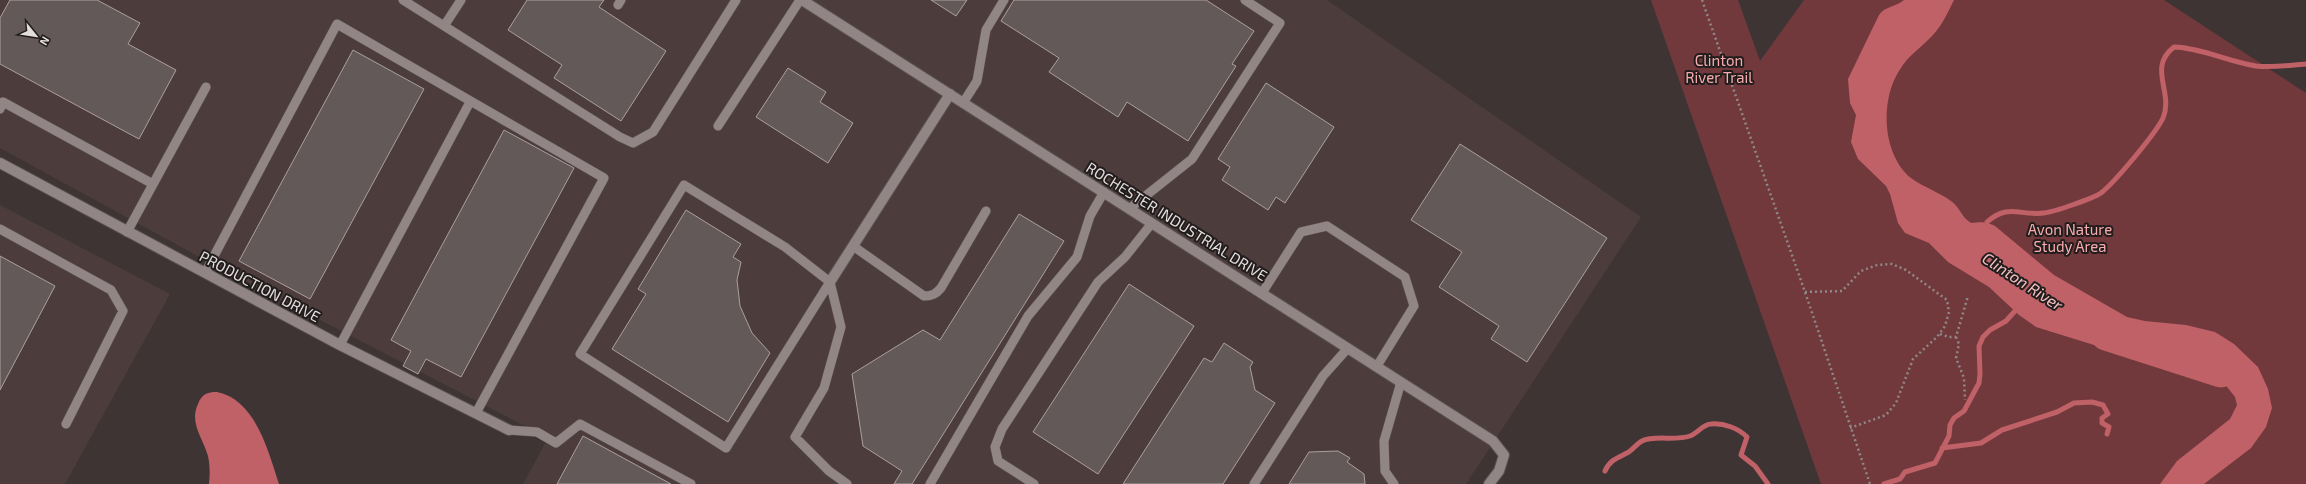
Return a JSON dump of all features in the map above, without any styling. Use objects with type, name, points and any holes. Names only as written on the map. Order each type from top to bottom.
[{"type":"street","name":"ROCHESTER INDUSTRIAL DRIVE","points":[[801,0],[1493,441],[1504,455],[1499,471],[1489,484]]},
{"type":"street","points":[[830,282],[950,94]]},
{"type":"street","name":"PRODUCTION DRIVE","points":[[0,162],[340,346],[509,430]]},
{"type":"lane","points":[[402,0],[620,137],[633,142],[653,132],[736,0]]},
{"type":"lane","points":[[444,26],[461,0]]},
{"type":"lane","points":[[718,126],[801,0]]},
{"type":"lane","points":[[963,103],[977,81],[986,30],[1004,0]]},
{"type":"lane","points":[[1129,209],[1192,160],[1280,22],[1245,0]]},
{"type":"lane","points":[[205,273],[337,24],[604,178],[476,413]]},
{"type":"lane","points":[[127,232],[206,88]]},
{"type":"lane","points":[[0,109],[3,102],[153,184]]},
{"type":"lane","points":[[340,346],[470,102]]},
{"type":"lane","points":[[830,282],[726,448],[580,354],[684,185],[785,247],[830,282],[841,327],[824,388],[795,437],[829,471],[847,484]]},
{"type":"lane","points":[[930,484],[1028,316],[1077,257],[1090,216],[1104,192]]},
{"type":"lane","points":[[852,246],[924,296],[930,296],[936,294],[941,288],[986,211]]},
{"type":"lane","points":[[1034,484],[998,461],[995,447],[1002,429],[1098,282],[1125,257],[1152,223]]},
{"type":"lane","points":[[1262,293],[1301,232],[1327,226],[1405,277],[1414,306],[1377,366]]},
{"type":"lane","points":[[0,230],[110,290],[123,311],[66,424]]},
{"type":"lane","points":[[1254,484],[1322,376],[1348,348]]},
{"type":"lane","points":[[1394,484],[1385,471],[1384,441],[1401,382]]},
{"type":"lane","points":[[509,430],[537,432],[556,443],[580,424],[691,484]]},
{"type":"path","points":[[1702,0],[1805,292],[1870,484]]},
{"type":"path","points":[[1805,292],[1842,291],[1862,271],[1877,266],[1892,264],[1900,266],[1948,300],[1948,319],[1940,334],[1913,359],[1896,403],[1886,415],[1850,428]]},
{"type":"path","points":[[1964,400],[1964,378],[1956,358],[1959,344],[1956,337],[1968,296]]},
{"type":"path","points":[[1940,334],[1949,338],[1956,337]]},
{"type":"shaded area","points":[[0,0],[1327,0],[1641,217],[1466,484],[523,484],[548,438],[214,265],[0,148]]},
{"type":"shaded area","points":[[0,205],[170,294],[65,484],[0,484]]},
{"type":"green space","name":"Avon Nature Study Area","points":[[1651,0],[1738,0],[1760,61],[1804,0],[2164,0],[2306,93],[2306,484],[1821,484]]},
{"type":"water","points":[[1904,0],[1954,0],[1939,28],[1910,56],[1899,71],[1893,83],[1889,97],[1887,127],[1889,142],[1901,168],[1911,178],[1951,201],[1971,223],[1983,222],[1995,226],[2054,275],[2127,317],[2145,321],[2186,325],[2215,332],[2234,344],[2258,367],[2268,389],[2272,408],[2266,427],[2251,448],[2204,484],[2160,484],[2177,461],[2230,419],[2237,405],[2235,397],[2220,378],[2158,350],[2125,349],[2094,345],[2036,327],[2019,315],[1989,287],[1948,262],[1929,243],[1905,233],[1898,223],[1890,194],[1886,186],[1858,159],[1851,142],[1856,115],[1850,103],[1848,79],[1881,12]]},
{"type":"water","points":[[210,392],[217,392],[230,397],[242,405],[251,416],[265,442],[279,484],[209,484],[210,470],[208,456],[195,418],[196,411],[203,396]]},
{"type":"building","points":[[10,0],[97,0],[140,23],[128,44],[176,70],[139,139],[0,64],[0,18]]},
{"type":"building","points":[[527,0],[604,0],[599,7],[666,51],[621,121],[554,78],[562,65],[508,30]]},
{"type":"building","points":[[931,0],[967,0],[956,16]]},
{"type":"building","points":[[1014,0],[1206,0],[1254,31],[1232,64],[1236,66],[1188,141],[1127,102],[1118,117],[1049,72],[1059,58],[1001,21]]},
{"type":"building","points":[[353,50],[424,89],[310,299],[239,261]]},
{"type":"building","points":[[788,68],[826,92],[820,102],[853,123],[828,163],[756,117]]},
{"type":"building","points":[[1266,83],[1334,127],[1285,203],[1276,197],[1268,210],[1222,180],[1230,167],[1218,159]]},
{"type":"building","points":[[504,130],[574,168],[461,377],[426,359],[418,374],[403,366],[411,351],[391,340]]},
{"type":"building","points":[[1460,144],[1607,238],[1527,362],[1491,339],[1499,326],[1439,287],[1462,252],[1411,220]]},
{"type":"building","points":[[686,210],[741,244],[733,257],[741,262],[737,280],[740,306],[752,333],[770,353],[728,422],[612,349],[646,294],[638,289]]},
{"type":"building","points":[[1019,214],[1064,241],[912,484],[894,484],[902,471],[863,446],[852,374],[923,330],[940,340]]},
{"type":"building","points":[[0,256],[55,286],[0,390]]},
{"type":"building","points":[[1129,284],[1194,326],[1098,474],[1033,432]]},
{"type":"building","points":[[1224,343],[1253,362],[1250,367],[1255,390],[1275,403],[1223,484],[1123,484],[1204,358],[1212,362]]},
{"type":"building","points":[[583,436],[671,484],[557,484]]},
{"type":"building","points":[[1338,451],[1350,458],[1347,462],[1364,474],[1365,484],[1289,484],[1309,452]]},
{"type":"waterway","points":[[1987,222],[1994,216],[2001,213],[2044,213],[2056,210],[2101,193],[2125,168],[2144,145],[2163,118],[2166,108],[2166,99],[2162,81],[2162,63],[2166,55],[2174,47],[2205,52],[2262,67],[2306,64]]},
{"type":"waterway","points":[[1884,484],[1900,479],[1905,472],[1935,463],[1949,436],[1950,425],[1954,418],[1964,411],[1979,383],[1979,346],[1983,337],[1990,330],[2006,321],[2015,311]]},
{"type":"waterway","name":"Clinton River","points":[[2106,335],[2221,372]]},
{"type":"waterway","points":[[1942,448],[1981,443],[2002,430],[2057,412],[2074,403],[2092,402],[2103,405],[2108,414],[2102,418],[2102,423],[2109,427],[2107,434]]},
{"type":"waterway","points":[[1605,471],[1612,462],[1629,452],[1642,441],[1652,438],[1678,438],[1690,436],[1705,425],[1716,424],[1726,425],[1747,437],[1741,455],[1755,466],[1768,484]]},
{"type":"park label","name":"Clinton River Trail","points":[[1719,68]]}]
